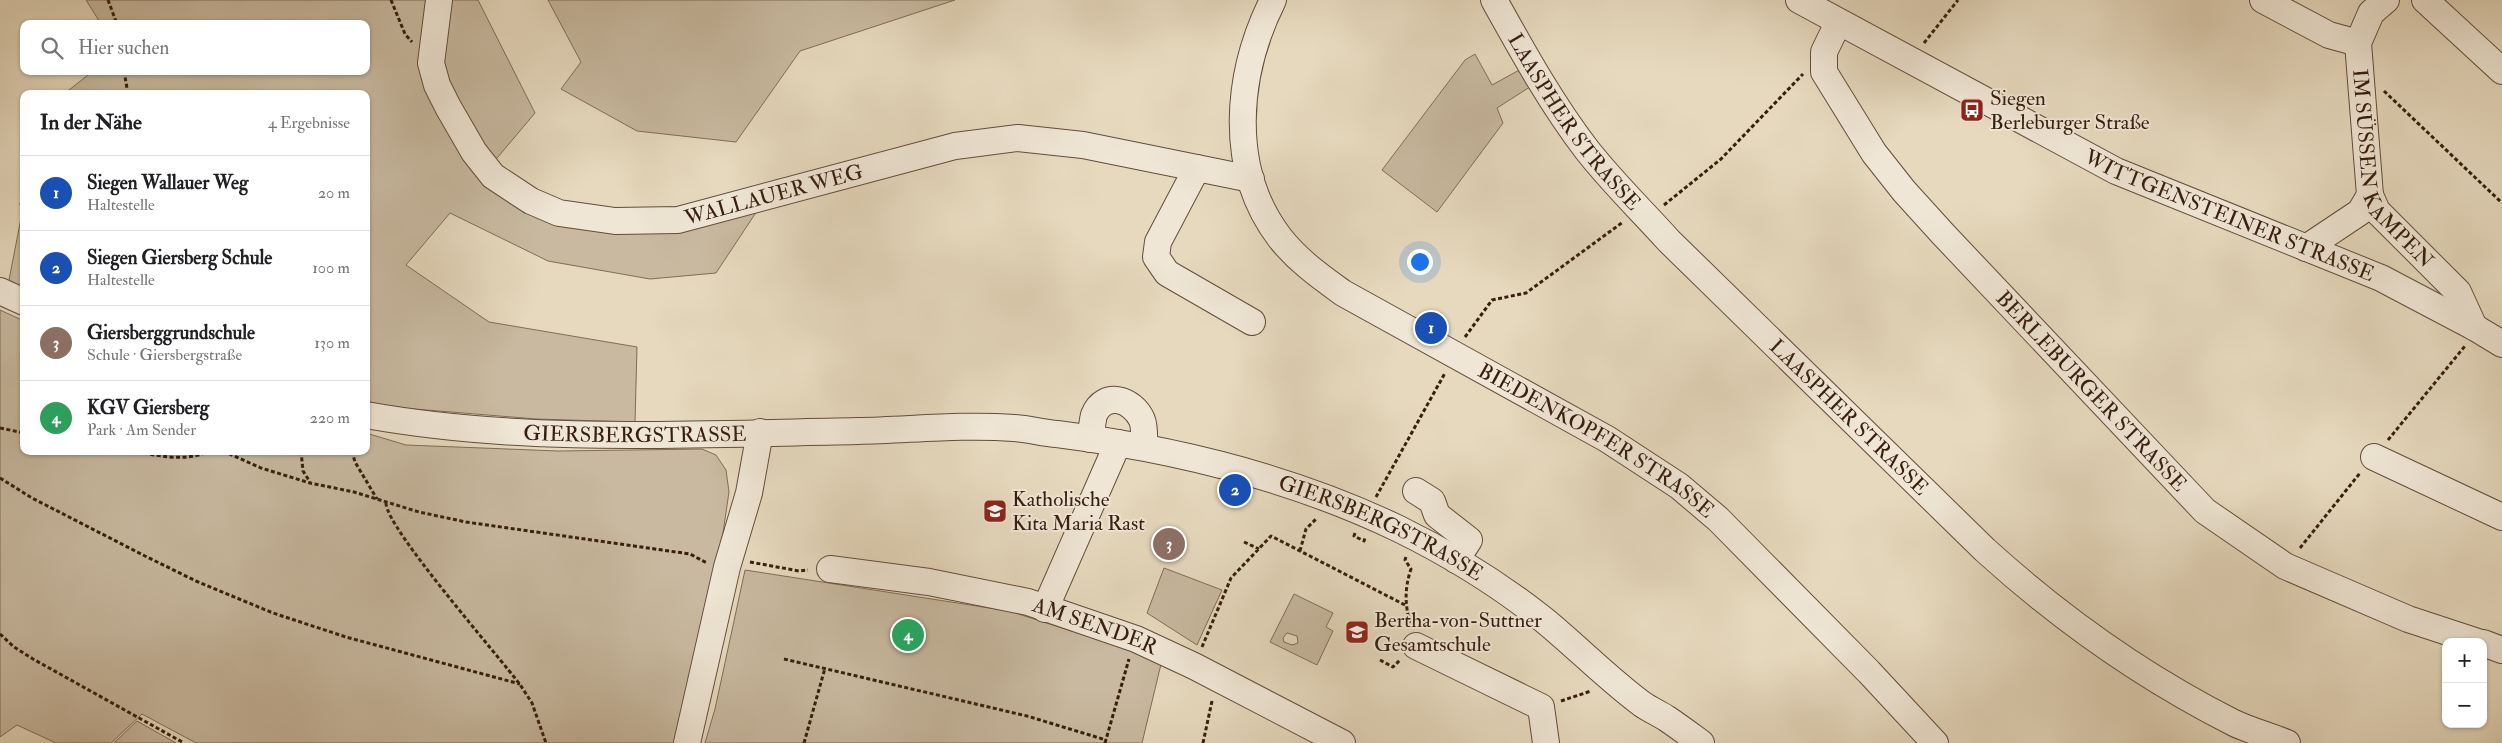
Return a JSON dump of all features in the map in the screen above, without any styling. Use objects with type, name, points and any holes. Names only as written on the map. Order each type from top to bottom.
[{"type":"street","name":"WALLAUER WEG","points":[[439,0],[431,63],[437,85],[448,107],[474,152],[493,176],[531,201],[559,213],[586,218],[637,222],[678,220],[955,146],[1018,138],[1083,145],[1198,168],[1250,172]]},
{"type":"street","points":[[1250,172],[1241,115],[1245,85],[1255,40],[1273,0]]},
{"type":"street","name":"LAASPHER STRASSE","points":[[1494,0],[1537,78],[1588,150],[1639,209],[1669,241],[1985,550],[2027,588],[2078,628],[2173,689],[2236,724],[2287,743]]},
{"type":"street","name":"WITTGENSTEINER STRASSE","points":[[1799,0],[1838,23],[2116,171],[2381,278],[2474,327],[2502,344]]},
{"type":"street","points":[[2263,0],[2329,35],[2359,55]]},
{"type":"street","name":"IM SÜSSEN KAMPEN","points":[[2386,0],[2372,13],[2359,55],[2370,196],[2377,211],[2458,292],[2474,327]]},
{"type":"street","points":[[2425,0],[2502,71]]},
{"type":"street","name":"BERLEBURGER STRASSE","points":[[1838,23],[1824,52],[1824,72],[1838,98],[1874,154],[1943,234],[2205,512],[2285,566],[2408,619],[2466,638]]},
{"type":"street","points":[[1198,168],[1158,242],[1156,257],[1168,273],[1252,322]]},
{"type":"street","name":"BIEDENKOPFER STRASSE","points":[[1250,172],[1256,198],[1280,238],[1304,264],[1343,293],[1590,429],[1679,486],[1718,519],[1935,743]]},
{"type":"street","points":[[2306,248],[2360,212],[2370,196]]},
{"type":"street","points":[[0,291],[20,300]]},
{"type":"street","points":[[1090,438],[1094,414],[1103,404],[1118,399],[1131,404],[1142,420],[1144,448]]},
{"type":"street","name":"GIERSBERGSTRASSE","points":[[370,416],[432,425],[522,433],[593,435],[905,430],[960,444],[985,444],[1048,433],[1118,443],[1248,471],[1314,493],[1400,530],[1456,560],[1540,617],[1644,705],[1665,717],[1701,743]]},
{"type":"street","points":[[687,743],[730,558],[749,493],[750,432]]},
{"type":"street","points":[[1044,609],[1118,443]]},
{"type":"street","points":[[2374,457],[2502,517]]},
{"type":"street","points":[[1416,491],[1432,501],[1437,515],[1469,540],[1456,560]]},
{"type":"street","name":"AM SENDER","points":[[830,569],[929,582],[1028,602],[1136,639],[1205,672],[1342,743]]},
{"type":"street","points":[[2487,645],[2502,650]]},
{"type":"street","points":[[1416,646],[1541,707],[1546,743]]},
{"type":"street","name":"GIERSBERGSTRASSE","points":[[1644,705],[1662,732],[1674,743]]},
{"type":"path","points":[[108,0],[116,20]]},
{"type":"path","points":[[391,0],[405,34],[431,63]]},
{"type":"path","points":[[1920,49],[1958,0]]},
{"type":"path","points":[[2359,55],[2502,203]]},
{"type":"path","points":[[125,75],[127,90]]},
{"type":"path","points":[[1666,203],[1721,159],[1798,79]]},
{"type":"path","points":[[1472,325],[1492,300],[1526,293],[1639,209]]},
{"type":"path","points":[[1376,497],[1444,377]]},
{"type":"path","points":[[0,428],[20,432]]},
{"type":"path","points":[[156,455],[180,459],[196,458],[202,455]]},
{"type":"path","points":[[232,455],[261,468],[310,483],[354,492],[419,512],[466,522],[690,554]]},
{"type":"path","points":[[301,455],[303,471],[310,483]]},
{"type":"path","points":[[353,455],[355,462],[377,500]]},
{"type":"path","points":[[0,478],[32,498],[145,556],[196,581],[273,613],[346,638],[520,684]]},
{"type":"path","points":[[386,503],[386,510],[394,523],[428,570],[520,684],[532,703],[546,743]]},
{"type":"path","points":[[1300,551],[1306,529],[1322,512]]},
{"type":"path","points":[[1203,743],[1205,672],[1231,578],[1271,536],[1405,605]]},
{"type":"path","points":[[1244,542],[1259,549]]},
{"type":"path","points":[[730,558],[799,571],[830,569]]},
{"type":"path","points":[[1405,560],[1411,569],[1406,584]]},
{"type":"path","points":[[0,634],[14,647],[33,659],[184,743]]},
{"type":"path","points":[[784,659],[1027,716],[1106,741],[1136,639]]},
{"type":"path","points":[[804,743],[825,668]]},
{"type":"path","points":[[1566,700],[1589,692]]},
{"type":"shaded area","points":[[86,0],[478,0],[535,113],[492,164],[544,204],[594,210],[700,206],[757,211],[716,273],[650,279],[548,261],[450,213],[406,265],[489,322],[637,347],[635,422],[536,419],[390,407],[370,402],[370,90],[69,90],[88,75],[370,75],[370,20],[98,20]]},
{"type":"shaded area","points":[[548,0],[955,0],[800,51],[736,142],[637,131],[561,89],[581,62]]},
{"type":"shaded area","points":[[1475,54],[1492,85],[1523,68],[1533,85],[1497,108],[1503,123],[1437,212],[1382,170],[1465,60]]},
{"type":"shaded area","points":[[20,224],[20,290],[8,285]]},
{"type":"shaded area","points":[[0,310],[20,319],[20,455],[370,455],[370,434],[406,445],[558,451],[702,449],[716,455],[726,470],[729,492],[723,533],[678,743],[196,743],[142,714],[111,743],[56,743],[17,725],[0,737]]},
{"type":"shaded area","points":[[1164,568],[1222,590],[1197,645],[1147,613]]},
{"type":"shaded area","points":[[745,570],[1009,611],[1162,660],[1142,743],[705,743],[715,709]]},
{"type":"shaded area","points":[[1294,594],[1333,613],[1326,627],[1333,631],[1317,665],[1270,642]],"holes":[[[1287,633],[1297,636],[1298,643],[1292,645],[1284,642],[1283,638]]]},
{"type":"shaded area","points":[[137,721],[176,743],[114,743]]},
{"type":"place","name":"Siegen Berleburger Straße","points":[[1972,110]]},
{"type":"place","name":"Siegen Wallauer Weg","points":[[1431,328]]},
{"type":"place","name":"Siegen Giersberg Schule","points":[[1235,490]]},
{"type":"place","name":"Katholische Kita Maria Rast","points":[[995,511]]},
{"type":"place","name":"Giersberggrundschule","points":[[1169,544]]},
{"type":"place","name":"Bertha-von-Suttner Gesamtschule","points":[[1357,632]]},
{"type":"place","name":"KGV Giersberg","points":[[908,635]]}]
